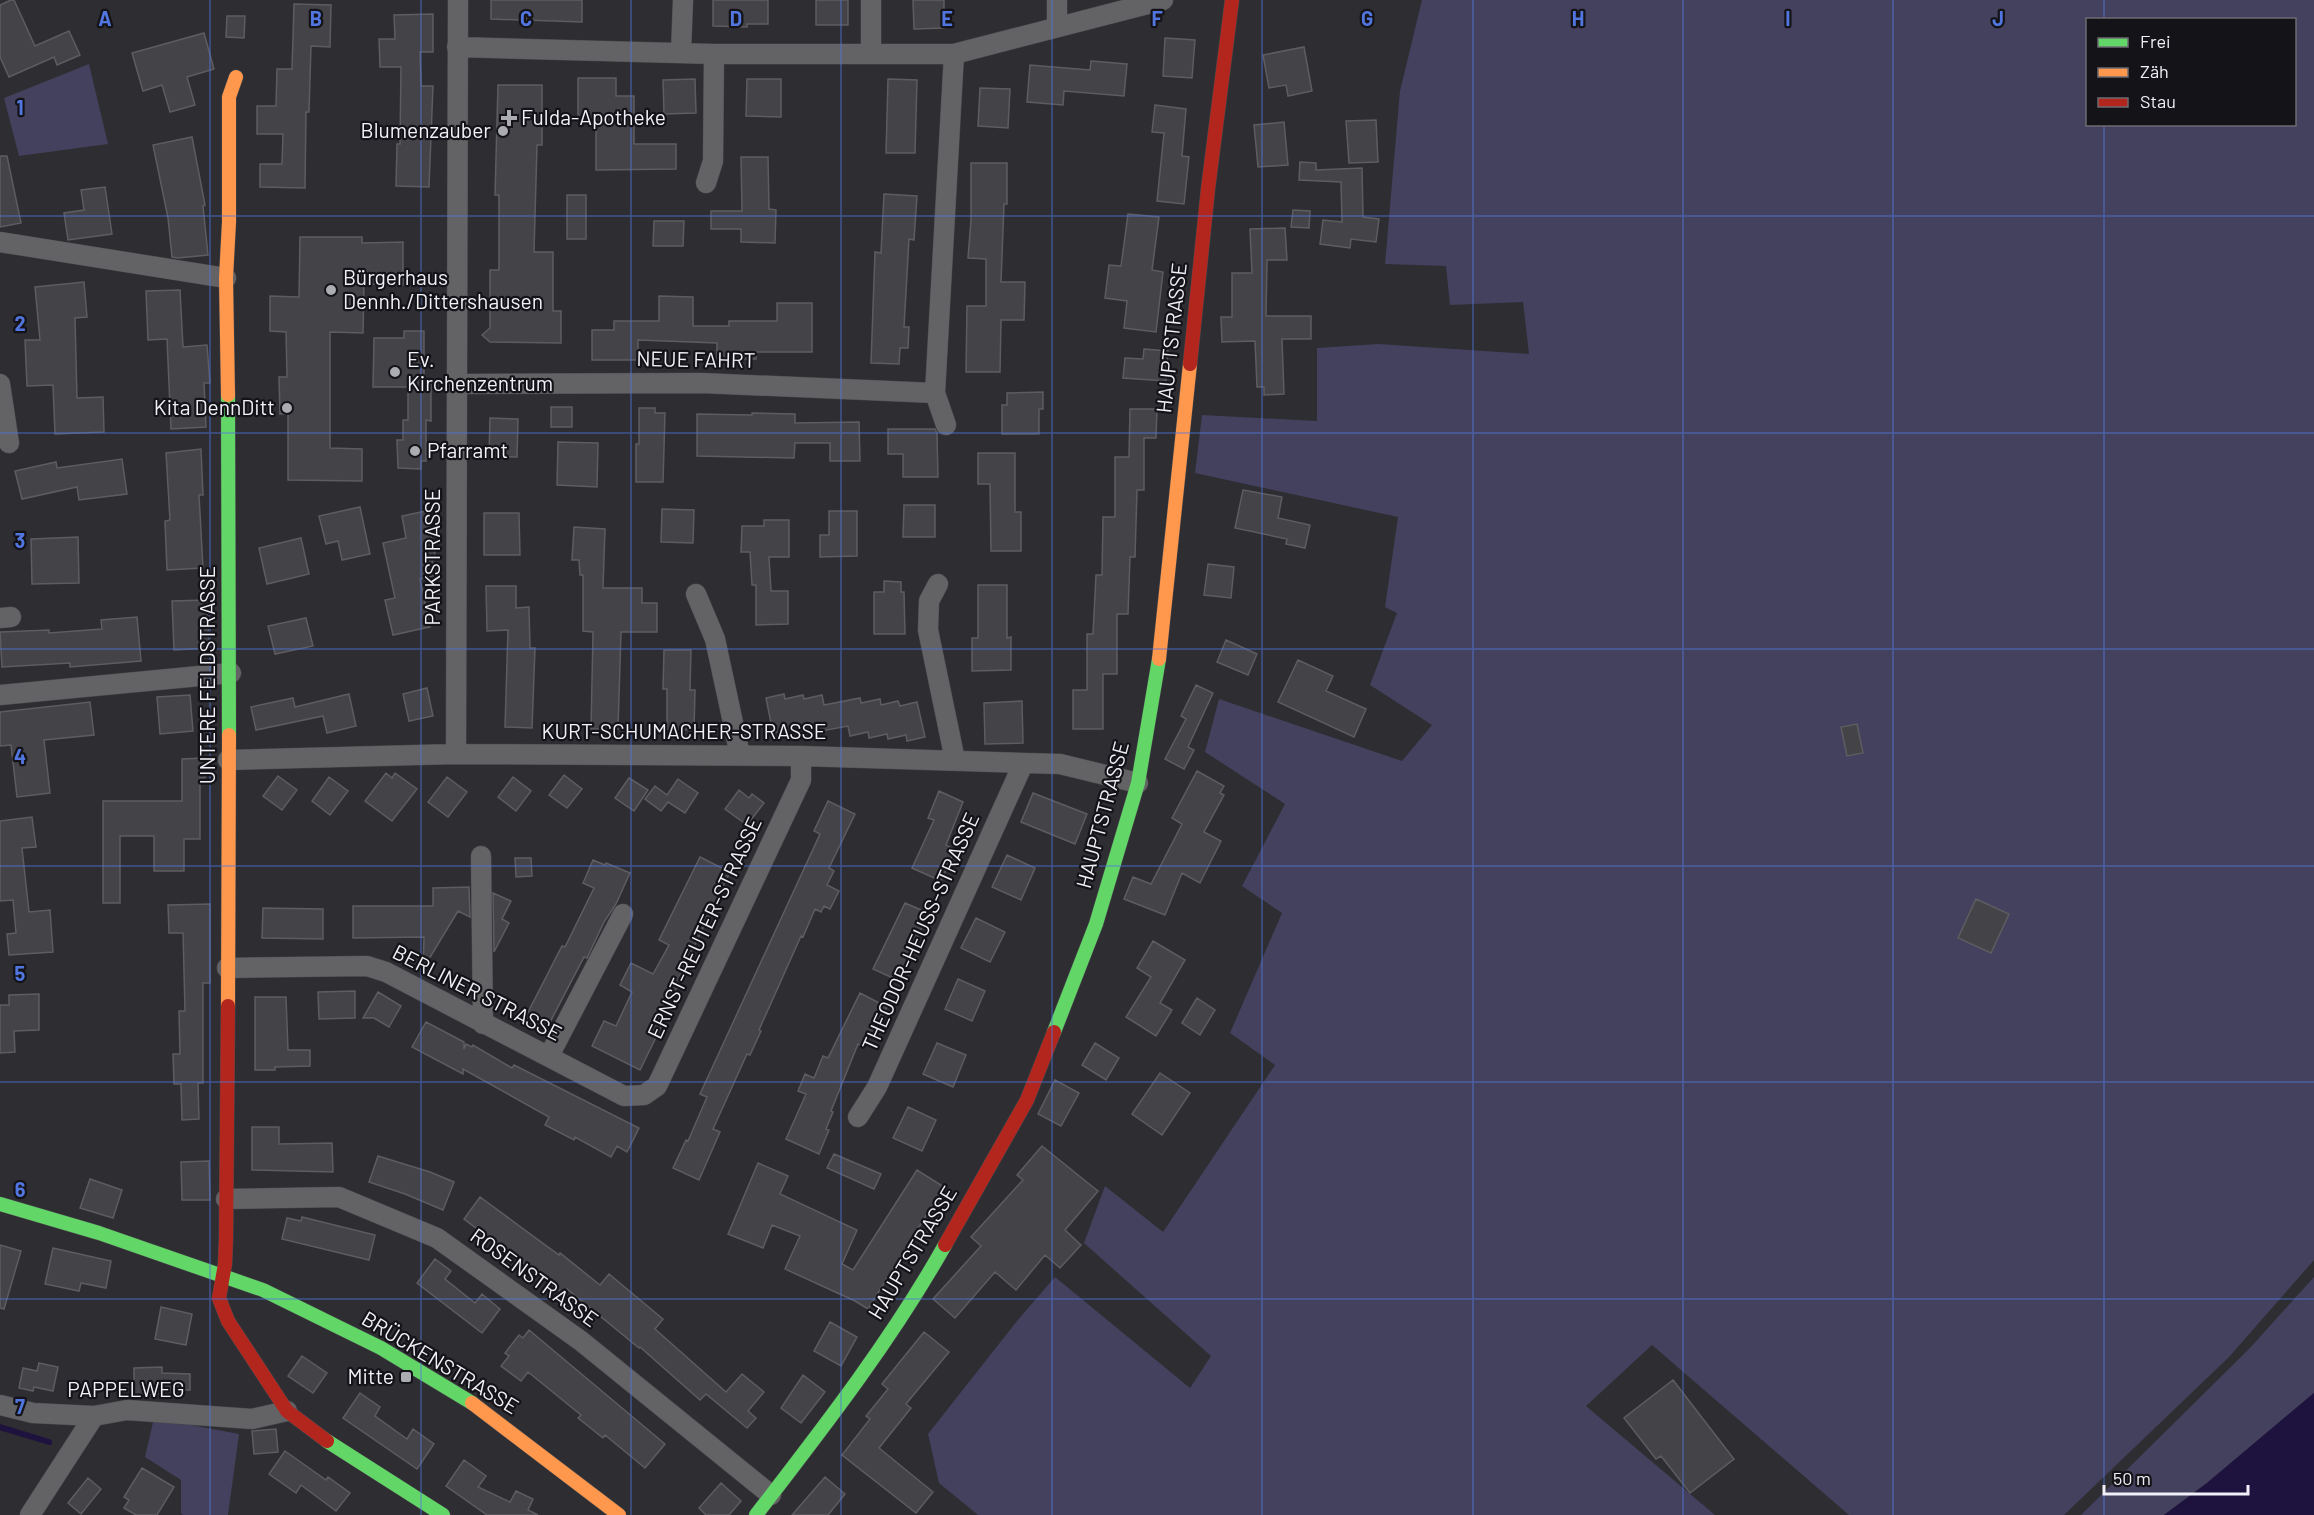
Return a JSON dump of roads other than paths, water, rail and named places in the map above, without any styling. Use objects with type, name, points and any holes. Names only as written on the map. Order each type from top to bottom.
[{"type":"street","name":"PARKSTRASSE","points":[[456,754],[458,0]]},
{"type":"street","points":[[681,52],[683,0]]},
{"type":"street","points":[[871,0],[871,52]]},
{"type":"street","points":[[1057,0],[1057,27]]},
{"type":"street","points":[[457,47],[714,54],[871,52],[954,54],[1163,0]]},
{"type":"street","points":[[1227,0],[1232,0]]},
{"type":"street","name":"HAUPTSTRASSE","points":[[756,1515],[853,1388],[929,1274],[1027,1100],[1096,924],[1138,783],[1159,656],[1208,189],[1232,0]]},
{"type":"street","points":[[705,183],[713,161],[714,54]]},
{"type":"street","points":[[946,425],[935,393],[954,54]]},
{"type":"street","name":"UNTERE FELDSTRASSE","points":[[236,77],[229,97],[226,278],[231,673],[228,760],[226,1199],[222,1275],[218,1292],[220,1307],[287,1411],[326,1441],[443,1515]]},
{"type":"street","points":[[0,242],[226,278]]},
{"type":"street","name":"NEUE FAHRT","points":[[457,384],[701,383],[935,393]]},
{"type":"street","points":[[0,384],[9,444]]},
{"type":"street","points":[[938,584],[929,601],[928,630],[955,760]]},
{"type":"street","points":[[696,594],[715,639],[740,755]]},
{"type":"street","points":[[0,695],[231,673]]},
{"type":"street","name":"KURT-SCHUMACHER-STRASSE","points":[[228,760],[456,754],[801,756],[1060,764],[1138,783]]},
{"type":"street","name":"ERNST-REUTER-STRASSE","points":[[624,1096],[644,1095],[657,1086],[801,780],[801,756]]},
{"type":"street","name":"THEODOR-HEUSS-STRASSE","points":[[858,1117],[877,1088],[1023,764]]},
{"type":"street","points":[[481,856],[483,1024]]},
{"type":"street","points":[[549,1056],[623,914]]},
{"type":"street","name":"BERLINER STRASSE","points":[[227,969],[367,966],[386,972],[624,1096]]},
{"type":"street","name":"ROSENSTRASSE","points":[[226,1199],[339,1197],[437,1238],[581,1341],[771,1495]]},
{"type":"street","name":"BRÜCKENSTRASSE","points":[[0,1204],[99,1233],[222,1275],[273,1295],[354,1334],[475,1405],[619,1515]]},
{"type":"street","name":"PAPPELWEG","points":[[0,1406],[33,1413],[94,1416],[127,1410],[252,1419],[287,1411]]},
{"type":"street","points":[[30,1515],[94,1416]]},
{"type":"waterway","points":[[0,1427],[49,1442]]},
{"type":"place","name":"Fulda-Apotheke","points":[[509,118]]},
{"type":"place","name":"Blumenzauber","points":[[503,131]]},
{"type":"place","name":"Bürgerhaus Dennh./Dittershausen","points":[[331,290]]},
{"type":"place","name":"Ev. Kirchenzentrum","points":[[395,372]]},
{"type":"place","name":"Kita DennDitt","points":[[287,408]]},
{"type":"place","name":"Pfarramt","points":[[415,451]]},
{"type":"place","name":"Mitte","points":[[406,1377]]}]
